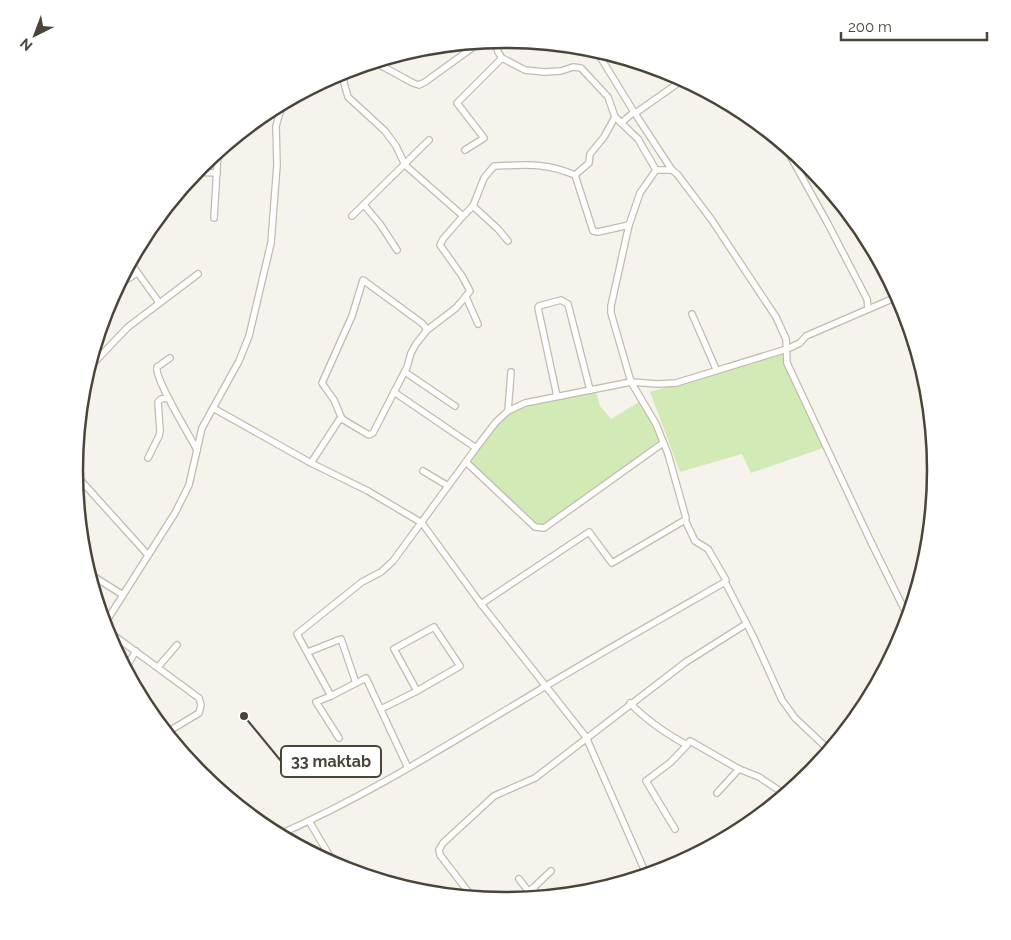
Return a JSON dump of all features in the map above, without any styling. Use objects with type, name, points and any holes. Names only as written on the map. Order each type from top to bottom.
[{"type":"street","points":[[497,48],[502,58],[525,70],[544,72],[561,71],[573,66],[580,68],[608,97],[614,117],[638,139],[656,170]]},
{"type":"street","points":[[381,67],[419,85],[426,82],[471,49]]},
{"type":"street","points":[[465,150],[484,138],[457,103],[502,58]]},
{"type":"street","points":[[601,59],[672,170],[711,219],[761,294],[786,339],[787,362],[905,610]]},
{"type":"street","points":[[344,80],[348,96],[385,131],[396,146],[405,165],[463,216]]},
{"type":"street","points":[[621,123],[634,112],[637,112],[677,84]]},
{"type":"street","points":[[109,617],[175,513],[189,485],[202,428],[239,361],[249,336],[271,243],[277,165],[276,126],[280,113]]},
{"type":"street","points":[[575,175],[589,163],[590,154],[604,137],[614,117]]},
{"type":"street","points":[[352,216],[429,140]]},
{"type":"street","points":[[793,160],[867,299],[868,308]]},
{"type":"street","points":[[214,218],[218,161]]},
{"type":"street","points":[[427,330],[422,324],[362,280],[352,316],[322,383],[334,400],[342,419],[371,435],[404,372],[411,353],[427,330],[456,308],[470,291],[440,245],[443,239],[473,206],[484,178],[494,166],[534,164],[557,168],[575,175]]},
{"type":"street","points":[[656,170],[672,170]]},
{"type":"street","points":[[656,170],[640,193],[630,225],[611,306],[612,320],[631,382],[656,424],[663,442],[686,518],[685,520],[695,541],[708,550],[726,580],[724,582],[782,700],[795,718],[825,746]]},
{"type":"street","points":[[206,173],[217,173]]},
{"type":"street","points":[[575,175],[593,230],[598,232],[630,225]]},
{"type":"street","points":[[364,205],[380,224],[397,250]]},
{"type":"street","points":[[473,206],[508,241]]},
{"type":"street","points":[[135,269],[158,301],[158,304]]},
{"type":"street","points":[[130,277],[137,272]]},
{"type":"street","points":[[98,359],[128,327],[198,274]]},
{"type":"street","points":[[466,297],[478,324]]},
{"type":"street","points":[[331,696],[297,634],[362,582],[381,572],[393,561],[476,448],[496,422],[508,411],[525,403],[631,382],[676,383],[787,349],[800,343],[806,336],[892,299]]},
{"type":"street","points":[[557,396],[538,308],[539,306],[561,300],[568,304],[590,390]]},
{"type":"street","points":[[692,314],[716,370]]},
{"type":"street","points":[[170,358],[157,367],[156,370],[168,398],[197,450]]},
{"type":"street","points":[[404,372],[456,406]]},
{"type":"street","points":[[508,411],[510,372]]},
{"type":"street","points":[[394,392],[476,448]]},
{"type":"street","points":[[148,458],[160,431],[158,402],[161,399],[168,398]]},
{"type":"street","points":[[213,408],[311,463],[368,491],[422,523],[481,604],[586,737],[644,869]]},
{"type":"street","points":[[311,463],[336,422],[342,419]]},
{"type":"street","points":[[466,462],[535,527],[540,529],[663,442]]},
{"type":"street","points":[[424,471],[448,486]]},
{"type":"street","points":[[83,483],[148,555]]},
{"type":"street","points":[[481,604],[589,532],[612,563],[685,520]]},
{"type":"street","points":[[97,579],[123,596]]},
{"type":"street","points":[[287,831],[309,822],[408,768],[724,582]]},
{"type":"street","points":[[467,891],[440,855],[439,850],[443,843],[494,796],[535,778],[686,662],[746,624]]},
{"type":"street","points":[[381,709],[417,691],[460,666],[434,628],[394,649],[417,691]]},
{"type":"street","points":[[118,638],[200,698],[200,713],[172,729]]},
{"type":"street","points":[[308,652],[341,639],[356,683]]},
{"type":"street","points":[[158,667],[177,645]]},
{"type":"street","points":[[130,662],[136,651]]},
{"type":"street","points":[[339,738],[316,702],[366,678],[408,768]]},
{"type":"street","points":[[630,704],[646,720],[687,745]]},
{"type":"street","points":[[674,829],[646,781],[671,762],[690,741],[739,769],[758,777],[780,791]]},
{"type":"street","points":[[717,793],[739,769]]},
{"type":"street","points":[[309,822],[327,853]]},
{"type":"street","points":[[528,892],[550,871]]},
{"type":"street","points":[[519,879],[531,890]]},
{"type":"green space","points":[[781,353],[823,448],[751,473],[742,454],[680,472],[650,392]]},
{"type":"green space","points":[[596,391],[600,406],[611,419],[639,402],[661,442],[541,527],[469,462],[494,428],[512,412],[541,402]]},
{"type":"place","name":"33 maktab","points":[[244,716]]}]
